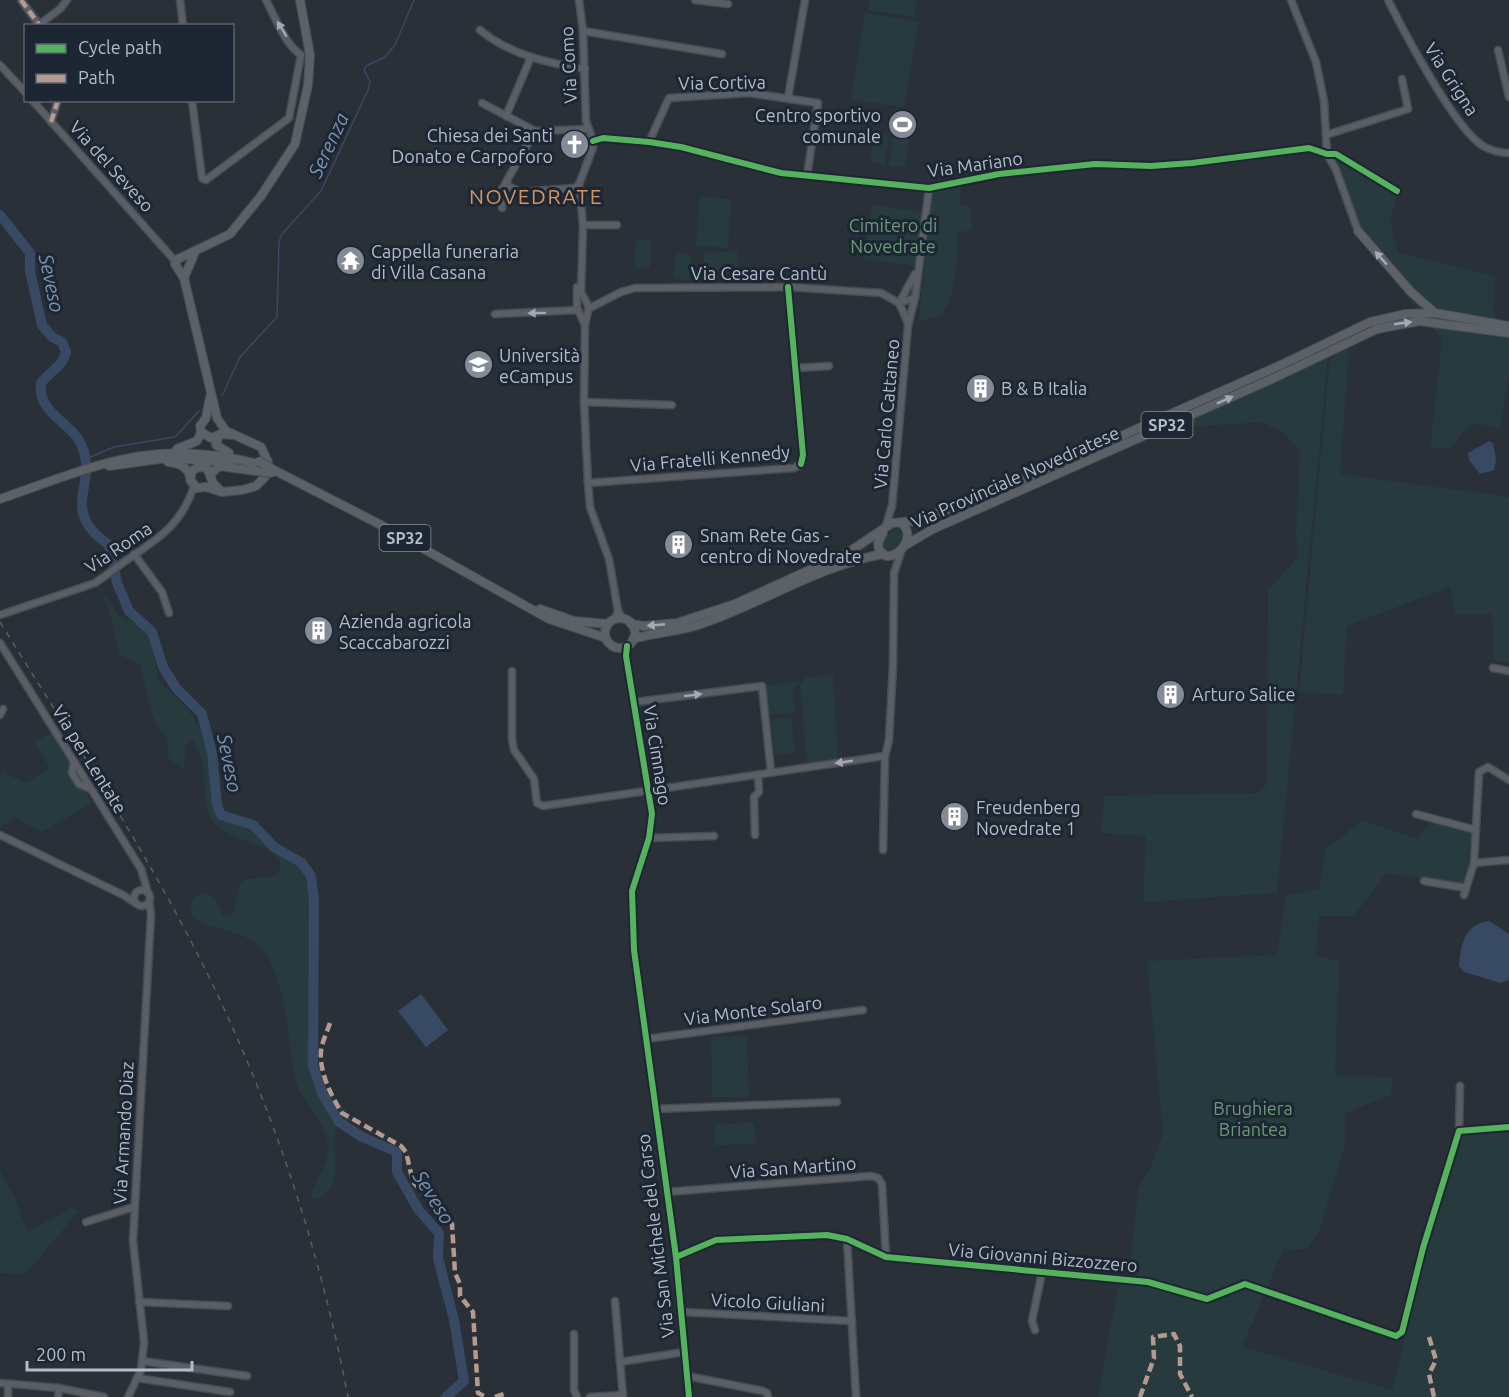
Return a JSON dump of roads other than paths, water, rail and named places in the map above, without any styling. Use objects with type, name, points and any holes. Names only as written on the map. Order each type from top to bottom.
[{"type":"main road","points":[[133,462],[178,464],[188,470],[194,486],[222,492],[256,486],[265,477],[268,462],[261,447],[235,435],[222,426],[217,418],[183,278],[182,263],[195,252],[230,234],[284,164],[295,144],[300,128],[310,55],[300,0]]},
{"type":"main road","points":[[1358,231],[1411,292],[1435,313]]},
{"type":"main road","name":"Via Provinciale Novedratese","points":[[631,624],[644,626],[677,623],[707,615],[849,552],[892,524],[915,522],[995,492],[1283,364],[1370,322],[1405,314],[1435,313],[1509,326]]},
{"type":"main road","name":"Via Provinciale Novedratese","points":[[904,546],[933,529],[1272,379],[1377,329],[1419,321],[1509,333]]},
{"type":"main road","points":[[154,453],[188,446],[197,441],[201,432],[201,423],[206,418],[210,396]]},
{"type":"main road","points":[[206,418],[217,418]]},
{"type":"main road","points":[[222,426],[215,442],[221,450],[258,466]]},
{"type":"main road","points":[[201,432],[208,438],[235,435]]},
{"type":"main road","name":"SP32","points":[[0,499],[78,472],[154,453],[208,453],[273,471],[314,489],[549,619],[606,638]]},
{"type":"main road","name":"SP32","points":[[92,469],[167,458],[202,459],[258,466]]},
{"type":"main road","points":[[190,477],[194,469],[200,466],[207,468],[222,492]]},
{"type":"main road","points":[[206,487],[219,466],[258,466]]},
{"type":"main road","points":[[633,639],[634,631],[631,624],[615,621],[606,638],[611,645],[623,647],[633,639],[701,624],[849,561],[895,555],[904,546],[908,532],[900,523]]},
{"type":"main road","points":[[883,532],[878,545],[884,555]]},
{"type":"main road","name":"SP32","points":[[496,589],[556,616],[590,624],[615,621]]},
{"type":"street","points":[[21,0],[39,24]]},
{"type":"street","points":[[41,24],[60,9],[67,0]]},
{"type":"street","points":[[180,0],[183,24]]},
{"type":"street","points":[[266,0],[296,52],[301,55],[310,55]]},
{"type":"street","name":"Via Como","points":[[579,0],[583,31],[586,121],[593,141]]},
{"type":"street","points":[[695,0],[728,4]]},
{"type":"street","name":"Via Cortiva","points":[[788,98],[805,0]]},
{"type":"street","points":[[1291,0],[1316,62],[1324,101],[1327,154],[1336,170],[1358,231]]},
{"type":"street","name":"Via Grigna","points":[[1388,0],[1411,44],[1457,117],[1482,146],[1509,153]]},
{"type":"street","points":[[480,30],[497,44],[531,57],[585,69]]},
{"type":"street","points":[[583,31],[722,54]]},
{"type":"street","points":[[1498,50],[1509,96]]},
{"type":"street","points":[[192,102],[202,178],[206,180],[289,118],[301,55]]},
{"type":"street","points":[[506,116],[531,57]]},
{"type":"street","points":[[0,65],[24,91]]},
{"type":"street","points":[[1326,135],[1408,109],[1402,79]]},
{"type":"street","name":"Via Cortiva","points":[[649,141],[669,98],[748,93],[818,103],[807,175]]},
{"type":"street","name":"Via del Seveso","points":[[34,102],[169,252],[182,263]]},
{"type":"street","points":[[51,122],[57,102]]},
{"type":"street","points":[[482,103],[535,131],[589,129]]},
{"type":"street","points":[[502,208],[501,191],[506,179],[535,131]]},
{"type":"street","name":"Via Mariano","points":[[593,141],[603,138],[649,141],[781,173],[928,188],[999,174],[1095,164],[1151,166],[1192,163],[1309,148],[1327,154],[1336,154],[1397,190]]},
{"type":"street","points":[[506,179],[508,186],[520,192],[575,188],[579,184],[593,148],[593,141]]},
{"type":"street","points":[[579,184],[583,225],[577,279],[585,326],[584,402],[588,483],[590,507],[609,559],[618,611],[615,621]]},
{"type":"street","points":[[908,325],[899,303],[905,288],[918,268],[928,188]]},
{"type":"street","points":[[583,225],[617,225]]},
{"type":"street","points":[[580,266],[585,302],[582,310]]},
{"type":"street","name":"Via Carlo Cattaneo","points":[[883,532],[892,506],[908,325],[915,298],[918,268]]},
{"type":"street","name":"Via Cesare Cantù","points":[[582,310],[635,288],[788,287],[881,293],[899,303]]},
{"type":"street","name":"Via Fratelli Kennedy","points":[[588,483],[794,468],[801,464],[796,368],[788,287]]},
{"type":"street","points":[[881,293],[890,293],[905,288]]},
{"type":"street","points":[[899,303],[915,298]]},
{"type":"street","points":[[585,302],[596,304]]},
{"type":"street","points":[[495,314],[582,310]]},
{"type":"street","points":[[796,368],[829,366]]},
{"type":"street","points":[[584,402],[672,405]]},
{"type":"street","name":"Via Roma","points":[[0,615],[95,583],[170,530],[187,508],[194,486]]},
{"type":"street","name":"Via Carlo Cattaneo","points":[[892,506],[900,523]]},
{"type":"street","points":[[894,573],[904,546]]},
{"type":"street","points":[[134,554],[162,592],[170,613]]},
{"type":"street","points":[[883,850],[894,573],[892,562],[884,555]]},
{"type":"street","name":"Via per Lentate","points":[[0,643],[141,869],[152,914]]},
{"type":"street","name":"Via Cimnago","points":[[623,647],[635,702],[652,814],[648,838],[633,891],[636,964]]},
{"type":"street","points":[[1493,668],[1509,671]]},
{"type":"street","points":[[512,671],[514,750],[534,779],[537,803],[543,806],[885,756]]},
{"type":"street","points":[[635,702],[762,686],[771,772]]},
{"type":"street","points":[[1424,881],[1465,891],[1474,863],[1479,772],[1485,767],[1509,780]]},
{"type":"street","points":[[755,836],[754,797],[759,792],[758,774]]},
{"type":"street","points":[[1416,814],[1476,830]]},
{"type":"street","points":[[0,835],[123,895],[152,914]]},
{"type":"street","points":[[648,838],[714,836]]},
{"type":"street","points":[[1474,863],[1509,860]]},
{"type":"street","points":[[139,905],[136,893],[142,878]]},
{"type":"street","points":[[123,895],[136,893],[148,897],[139,905]]},
{"type":"street","name":"Via Armando Diaz","points":[[128,1397],[142,1361],[144,1342],[133,1241],[152,914]]},
{"type":"street","name":"Via San Michele del Carso","points":[[636,964],[676,1257],[689,1397]]},
{"type":"street","name":"Via Monte Solaro","points":[[646,1039],[863,1010]]},
{"type":"street","points":[[1460,1086],[1459,1131],[1509,1127]]},
{"type":"street","points":[[655,1109],[837,1102]]},
{"type":"street","name":"Via Giovanni Bizzozzero","points":[[676,1257],[716,1240],[827,1236],[847,1239],[886,1257],[1148,1282],[1207,1299],[1245,1284],[1396,1336],[1402,1332],[1423,1248],[1459,1131]]},
{"type":"street","name":"Via San Martino","points":[[666,1192],[871,1176],[878,1178],[882,1184],[886,1257]]},
{"type":"street","points":[[86,1222],[134,1207]]},
{"type":"street","points":[[847,1239],[856,1397]]},
{"type":"street","points":[[1035,1330],[1032,1321],[1042,1272]]},
{"type":"street","points":[[590,1397],[623,1396],[615,1301]]},
{"type":"street","points":[[139,1302],[228,1306]]},
{"type":"street","name":"Vicolo Giuliani","points":[[682,1312],[852,1321]]},
{"type":"street","points":[[574,1334],[574,1390],[577,1397]]},
{"type":"street","points":[[620,1362],[684,1352]]},
{"type":"street","points":[[142,1361],[246,1376]]},
{"type":"street","points":[[687,1376],[763,1391],[768,1393],[768,1397]]},
{"type":"street","points":[[137,1378],[230,1392]]},
{"type":"street","points":[[0,1383],[59,1388],[104,1397]]},
{"type":"street","points":[[8,1384],[8,1397]]},
{"type":"street","points":[[58,1397],[59,1388]]},
{"type":"water","points":[[1489,441],[1493,443],[1496,459],[1494,470],[1480,474],[1469,460],[1468,453]]},
{"type":"water","points":[[1489,921],[1509,934],[1509,980],[1501,983],[1464,972],[1459,966],[1463,943],[1469,931],[1474,926]]},
{"type":"water","points":[[421,994],[448,1030],[426,1047],[398,1011]]},
{"type":"waterway","name":"Serenza","points":[[222,396],[240,357],[277,317],[279,242],[282,234],[321,191],[368,90],[370,82],[364,70],[366,66],[385,57],[395,45],[414,0]]},
{"type":"waterway","name":"Seveso","points":[[0,215],[30,253],[30,271],[42,325],[52,337],[62,342],[66,352],[59,366],[41,383],[41,394],[44,403],[71,430],[82,446],[86,460],[82,509],[86,520],[94,532],[109,545],[117,583],[129,611],[152,632],[163,667],[176,688],[202,714],[212,753],[217,805],[221,815],[253,825],[274,847],[302,863],[311,876],[314,900],[313,1066],[323,1095],[339,1122],[362,1137],[397,1152],[397,1172],[418,1209],[439,1233],[438,1258],[454,1320],[464,1381],[446,1397]]},
{"type":"waterway","name":"Serenza","points":[[86,459],[114,447],[175,437],[199,411]]},
{"type":"railway","points":[[0,622],[108,795],[159,883],[207,973],[231,1024],[253,1075],[292,1180],[337,1342],[348,1397]]},
{"type":"place","name":"Centro sportivo comunale","points":[[902,125]]},
{"type":"place","name":"Chiesa dei Santi Donato e Carpoforo","points":[[574,145]]},
{"type":"place","name":"Cappella funeraria di Villa Casana","points":[[350,261]]},
{"type":"place","name":"Università eCampus","points":[[478,365]]},
{"type":"place","name":"B & B Italia","points":[[980,388]]},
{"type":"place","name":"Snam Rete Gas - centro di Novedrate","points":[[679,545]]},
{"type":"place","name":"Azienda agricola Scaccabarozzi","points":[[318,631]]},
{"type":"place","name":"Arturo Salice","points":[[1171,694]]},
{"type":"place","name":"Freudenberg Novedrate 1","points":[[955,817]]},
{"type":"district","name":"NOVEDRATE","points":[[536,196]]},
{"type":"park label","name":"Cimitero di Novedrate","points":[[893,235]]},
{"type":"park label","name":"Brughiera Briantea","points":[[1253,1118]]}]
